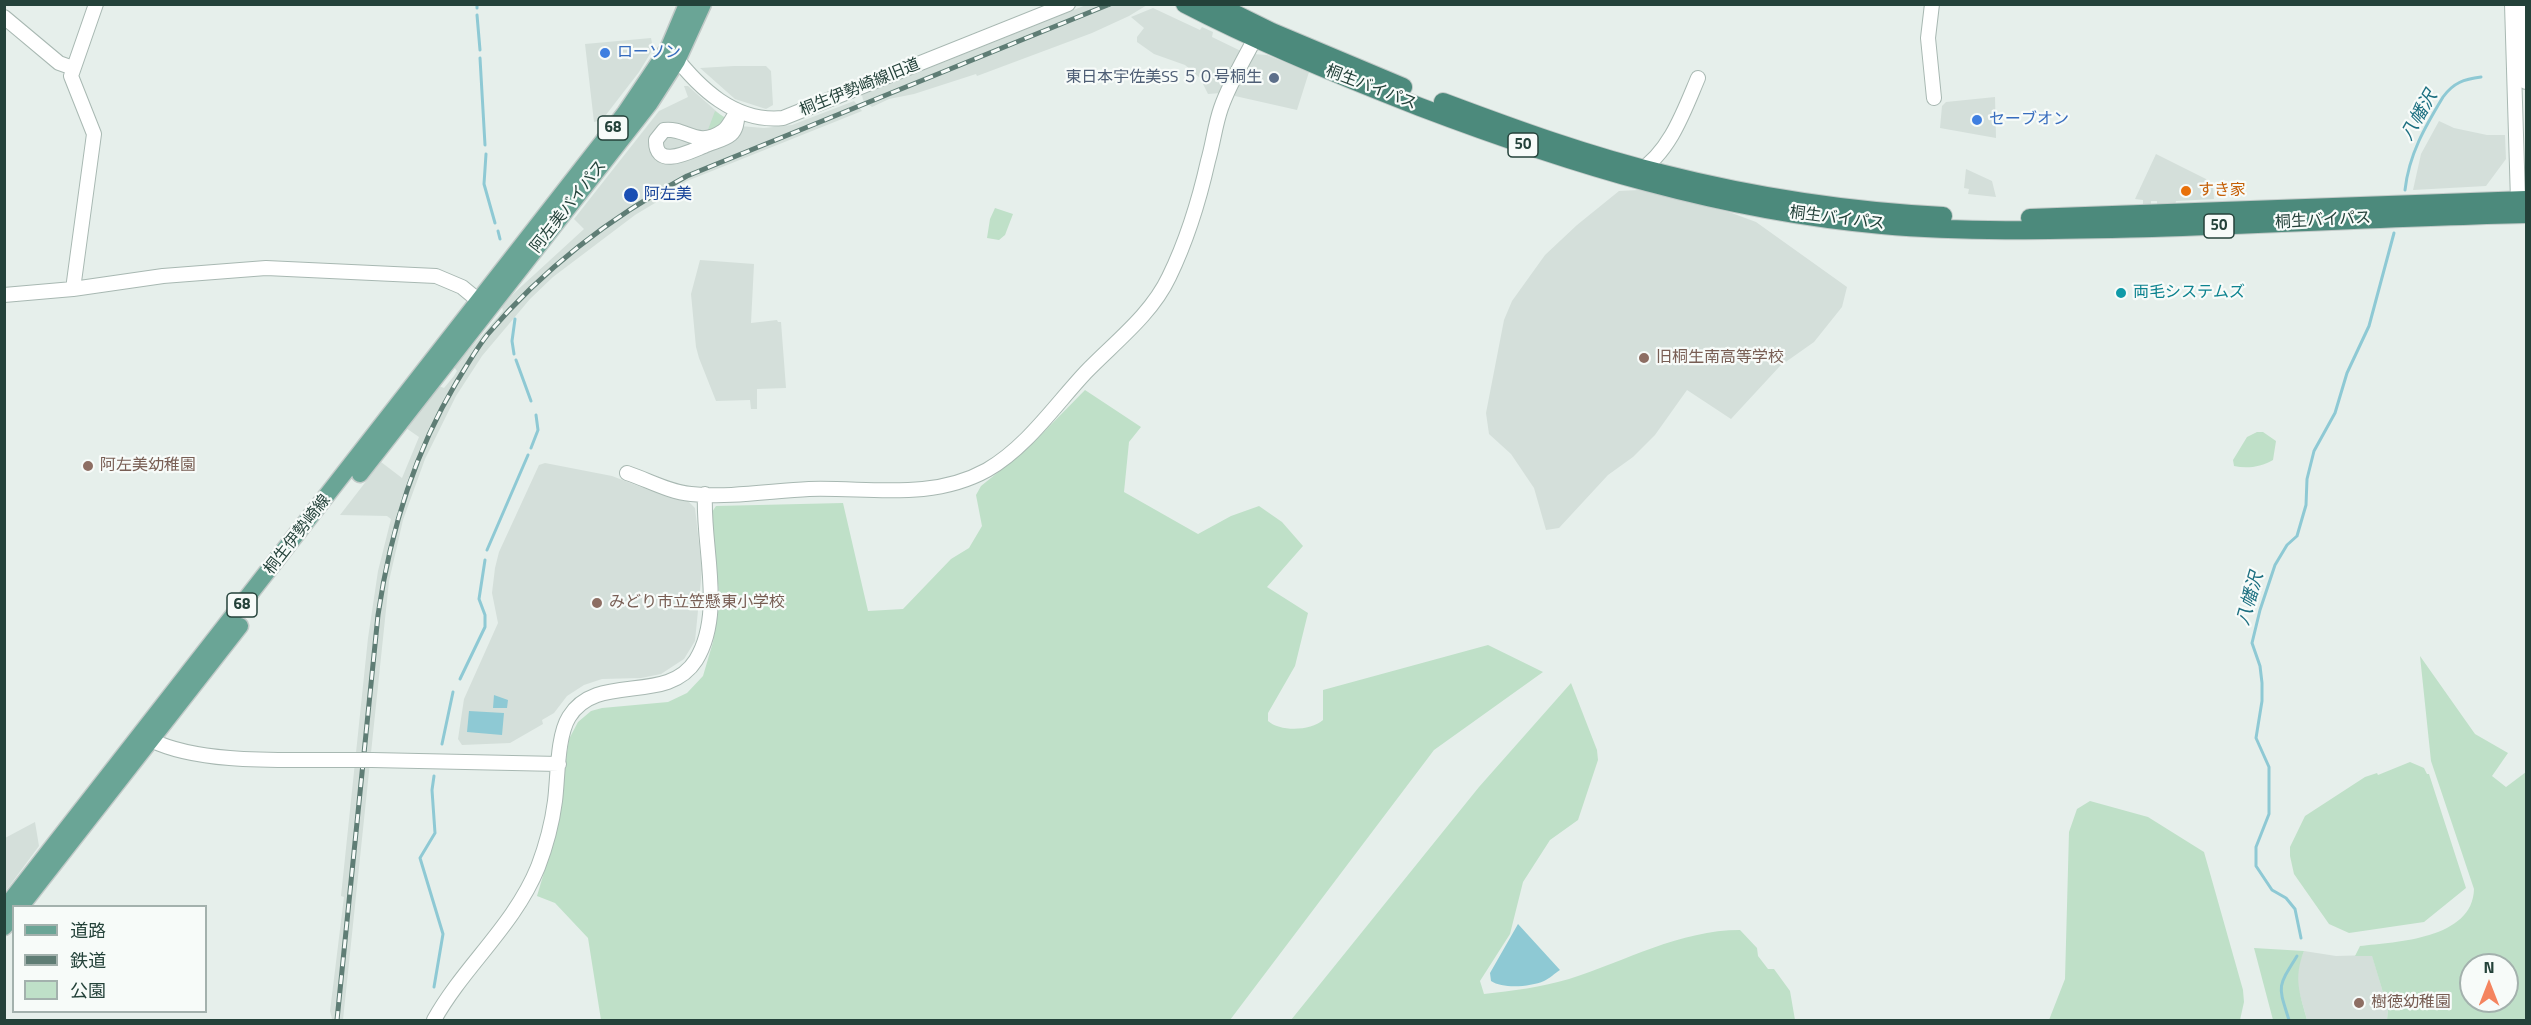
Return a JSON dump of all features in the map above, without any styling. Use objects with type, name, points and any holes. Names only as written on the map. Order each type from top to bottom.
[{"type":"highway","name":"桐生バイパス","points":[[1185,4],[1433,99],[1636,173],[1829,206],[1882,219],[1915,221],[1984,231],[2105,229],[2524,207]]},
{"type":"highway","name":"桐生バイパス","points":[[1215,4],[1258,33]]},
{"type":"main road","name":"阿左美バイパス","points":[[673,55],[687,4]]},
{"type":"main road","name":"阿左美バイパス","points":[[441,371],[484,305],[644,111],[703,4]]},
{"type":"main road","name":"桐生伊勢崎線","points":[[4,909],[121,757],[484,305]]},
{"type":"main road","name":"桐生伊勢崎線","points":[[22,905],[441,371]]},
{"type":"street","points":[[73,289],[94,134],[72,81],[74,68],[96,4]]},
{"type":"street","name":"桐生伊勢崎線旧道","points":[[673,55],[718,100],[738,112],[765,118],[783,118],[1068,4]]},
{"type":"street","points":[[1932,4],[1928,38],[1934,98]]},
{"type":"street","points":[[2512,4],[2524,207]]},
{"type":"street","points":[[2524,4],[2526,82]]},
{"type":"street","points":[[4,17],[59,63],[74,68]]},
{"type":"street","points":[[627,473],[672,490],[705,494],[821,489],[883,492],[919,490],[965,480],[985,471],[1004,458],[1061,403],[1086,372],[1153,303],[1165,285],[1190,225],[1225,98],[1258,33]]},
{"type":"street","points":[[1636,173],[1667,144],[1698,78]]},
{"type":"street","points":[[738,112],[737,121],[728,136],[672,158],[662,156],[656,149],[658,135],[664,130],[672,129],[702,139],[723,131],[738,112]]},
{"type":"street","points":[[4,295],[73,289],[163,276],[266,268],[427,274],[455,283],[484,305]]},
{"type":"street","points":[[434,1020],[449,995],[503,928],[532,882],[551,824],[564,726],[580,703],[605,693],[669,682],[687,671],[696,661],[705,638],[710,608],[705,494]]},
{"type":"street","points":[[151,741],[170,749],[222,758],[559,764]]},
{"type":"shaded area","points":[[1086,5],[1147,5],[1092,33],[977,76],[976,74],[914,94],[889,99],[872,107],[863,100],[862,95]]},
{"type":"shaded area","points":[[1153,8],[1200,30],[1202,27],[1213,32],[1212,37],[1243,52],[1221,93],[1208,94],[1200,78],[1185,65],[1154,54],[1137,42],[1137,37],[1144,28],[1131,17]]},
{"type":"shaded area","points":[[651,38],[653,49],[639,72],[602,120],[594,122],[585,44]]},
{"type":"shaded area","name":"東日本宇佐美SS ５０号桐生","points":[[1253,54],[1267,55],[1309,72],[1297,110],[1235,96],[1233,92]]},
{"type":"shaded area","points":[[766,66],[771,71],[773,105],[766,109],[735,99],[700,68]]},
{"type":"shaded area","points":[[684,86],[688,86],[725,119],[740,126],[764,128],[792,125],[854,101],[862,111],[687,181],[659,197],[660,200],[635,215],[553,277],[530,299],[482,356],[456,396],[425,459],[403,520],[389,581],[343,1020],[334,1020],[330,1011],[344,897],[341,896],[368,638],[378,571],[391,519],[387,516],[340,515],[381,462],[402,478],[419,437],[406,428],[439,386],[444,388],[454,376],[457,371],[454,367],[503,311],[502,307],[512,295],[584,229],[574,219],[659,111],[688,97]]},
{"type":"shaded area","points":[[1995,97],[1996,138],[1940,128],[1942,106],[1946,102]]},
{"type":"shaded area","points":[[2439,121],[2454,128],[2487,135],[2505,135],[2506,159],[2486,186],[2413,190],[2421,154]]},
{"type":"shaded area","points":[[2156,154],[2208,180],[2213,188],[2214,199],[2176,201],[2175,205],[2157,205],[2157,201],[2151,201],[2151,205],[2143,206],[2143,200],[2135,199]]},
{"type":"shaded area","points":[[1966,169],[1992,181],[1996,197],[1968,194],[1969,189],[1964,188]]},
{"type":"shaded area","name":"旧桐生南高等学校","points":[[1639,190],[1729,212],[1756,222],[1847,287],[1842,307],[1814,342],[1780,366],[1731,419],[1687,390],[1655,435],[1633,457],[1608,475],[1559,528],[1546,530],[1534,488],[1511,454],[1489,434],[1486,413],[1504,320],[1512,301],[1545,255],[1619,191]]},
{"type":"shaded area","points":[[700,260],[754,264],[751,323],[777,320],[781,322],[786,388],[757,389],[757,409],[751,409],[750,400],[716,401],[699,358],[691,294]]},
{"type":"shaded area","name":"みどり市立笠懸東小学校","points":[[545,463],[612,476],[649,490],[686,499],[695,508],[702,570],[695,641],[684,659],[661,674],[641,678],[602,679],[584,685],[567,696],[554,713],[542,720],[543,724],[510,743],[462,745],[458,739],[464,699],[498,623],[492,593],[499,552],[539,465]]},
{"type":"shaded area","points":[[35,822],[39,846],[5,892],[5,838]]},
{"type":"shaded area","points":[[2304,951],[2336,956],[2372,955],[2388,1009],[2387,1020],[2307,1020],[2297,984],[2297,968]]},
{"type":"green space","points":[[715,111],[727,119],[723,126],[706,135]]},
{"type":"green space","points":[[995,208],[1013,214],[1005,235],[999,240],[987,238],[990,219]]},
{"type":"green space","points":[[1085,390],[1141,427],[1129,442],[1124,492],[1198,534],[1231,516],[1259,506],[1282,522],[1303,546],[1267,587],[1308,613],[1295,666],[1268,713],[1268,721],[1273,725],[1296,729],[1318,724],[1323,720],[1323,690],[1488,645],[1543,672],[1434,750],[1230,1020],[601,1020],[588,938],[555,903],[537,896],[554,839],[569,739],[578,722],[591,711],[668,702],[687,693],[703,676],[713,642],[720,600],[710,515],[716,506],[843,503],[868,611],[903,609],[951,559],[969,548],[982,526],[976,495],[981,486],[1028,448]]},
{"type":"green space","points":[[2263,432],[2276,441],[2273,460],[2254,467],[2234,466],[2233,460],[2247,437]]},
{"type":"green space","points":[[2420,656],[2475,734],[2508,753],[2492,776],[2506,787],[2526,772],[2526,1020],[2387,1020],[2388,1009],[2372,956],[2355,956],[2360,946],[2412,939],[2447,928],[2461,918],[2470,906],[2474,889],[2431,761]]},
{"type":"green space","points":[[1571,683],[1597,750],[1598,760],[1578,820],[1550,840],[1523,882],[1510,934],[1480,981],[1484,994],[1559,982],[1675,941],[1718,931],[1740,930],[1757,948],[1758,956],[1768,969],[1774,969],[1790,991],[1795,1020],[1291,1020],[1479,787]]},
{"type":"green space","points":[[2410,762],[2424,768],[2429,774],[2466,888],[2424,922],[2349,933],[2329,924],[2294,874],[2290,847],[2305,816],[2365,777],[2377,773],[2378,775]]},
{"type":"green space","points":[[2090,801],[2148,817],[2204,852],[2243,990],[2244,1002],[2240,1020],[2049,1020],[2065,979],[2069,832],[2077,809]]},
{"type":"green space","points":[[2254,948],[2304,951],[2298,978],[2307,1020],[2273,1020]]},
{"type":"water","points":[[494,695],[508,700],[507,708],[493,708]]},
{"type":"water","points":[[469,711],[504,713],[502,735],[467,732]]},
{"type":"water","points":[[1518,924],[1560,970],[1546,980],[1532,985],[1496,984],[1491,981],[1490,973]]},
{"type":"waterway","points":[[477,15],[480,50]]},
{"type":"waterway","points":[[480,58],[485,145]]},
{"type":"waterway","name":"八幡沢","points":[[2405,190],[2414,153],[2443,97],[2459,82],[2481,77]]},
{"type":"waterway","points":[[486,154],[484,184],[495,223]]},
{"type":"waterway","points":[[498,231],[500,239]]},
{"type":"waterway","name":"八幡沢","points":[[2301,938],[2295,909],[2286,898],[2272,890],[2256,866],[2256,847],[2269,814],[2269,767],[2256,738],[2262,701],[2262,683],[2260,666],[2252,643],[2275,565],[2287,545],[2297,536],[2306,505],[2307,479],[2314,451],[2335,413],[2347,373],[2369,326],[2394,233]]},
{"type":"waterway","points":[[514,354],[512,341],[515,319]]},
{"type":"waterway","points":[[516,360],[531,401]]},
{"type":"waterway","points":[[531,448],[538,430],[536,415]]},
{"type":"waterway","points":[[487,550],[528,455]]},
{"type":"waterway","points":[[460,679],[485,627],[485,615],[479,599],[485,560]]},
{"type":"waterway","points":[[442,744],[453,692]]},
{"type":"waterway","points":[[434,776],[432,790],[435,833],[420,858],[443,934],[434,987]]},
{"type":"waterway","name":"八幡沢","points":[[2289,1020],[2281,987],[2297,956]]},
{"type":"railway","points":[[337,1020],[378,615],[389,554],[405,495],[427,438],[456,383],[484,340],[532,287],[580,245],[632,208],[687,176],[1110,4]]},
{"type":"place","name":"ローソン","points":[[605,53]]},
{"type":"place","name":"東日本宇佐美SS ５０号桐生","points":[[1274,78]]},
{"type":"place","name":"セーブオン","points":[[1977,120]]},
{"type":"place","name":"すき家","points":[[2186,191]]},
{"type":"place","name":"阿左美","points":[[631,195]]},
{"type":"place","name":"両毛システムズ","points":[[2121,293]]},
{"type":"place","name":"旧桐生南高等学校","points":[[1644,358]]},
{"type":"place","name":"阿左美幼稚園","points":[[88,466]]},
{"type":"place","name":"みどり市立笠懸東小学校","points":[[597,603]]},
{"type":"place","name":"樹徳幼稚園","points":[[2359,1003]]}]
